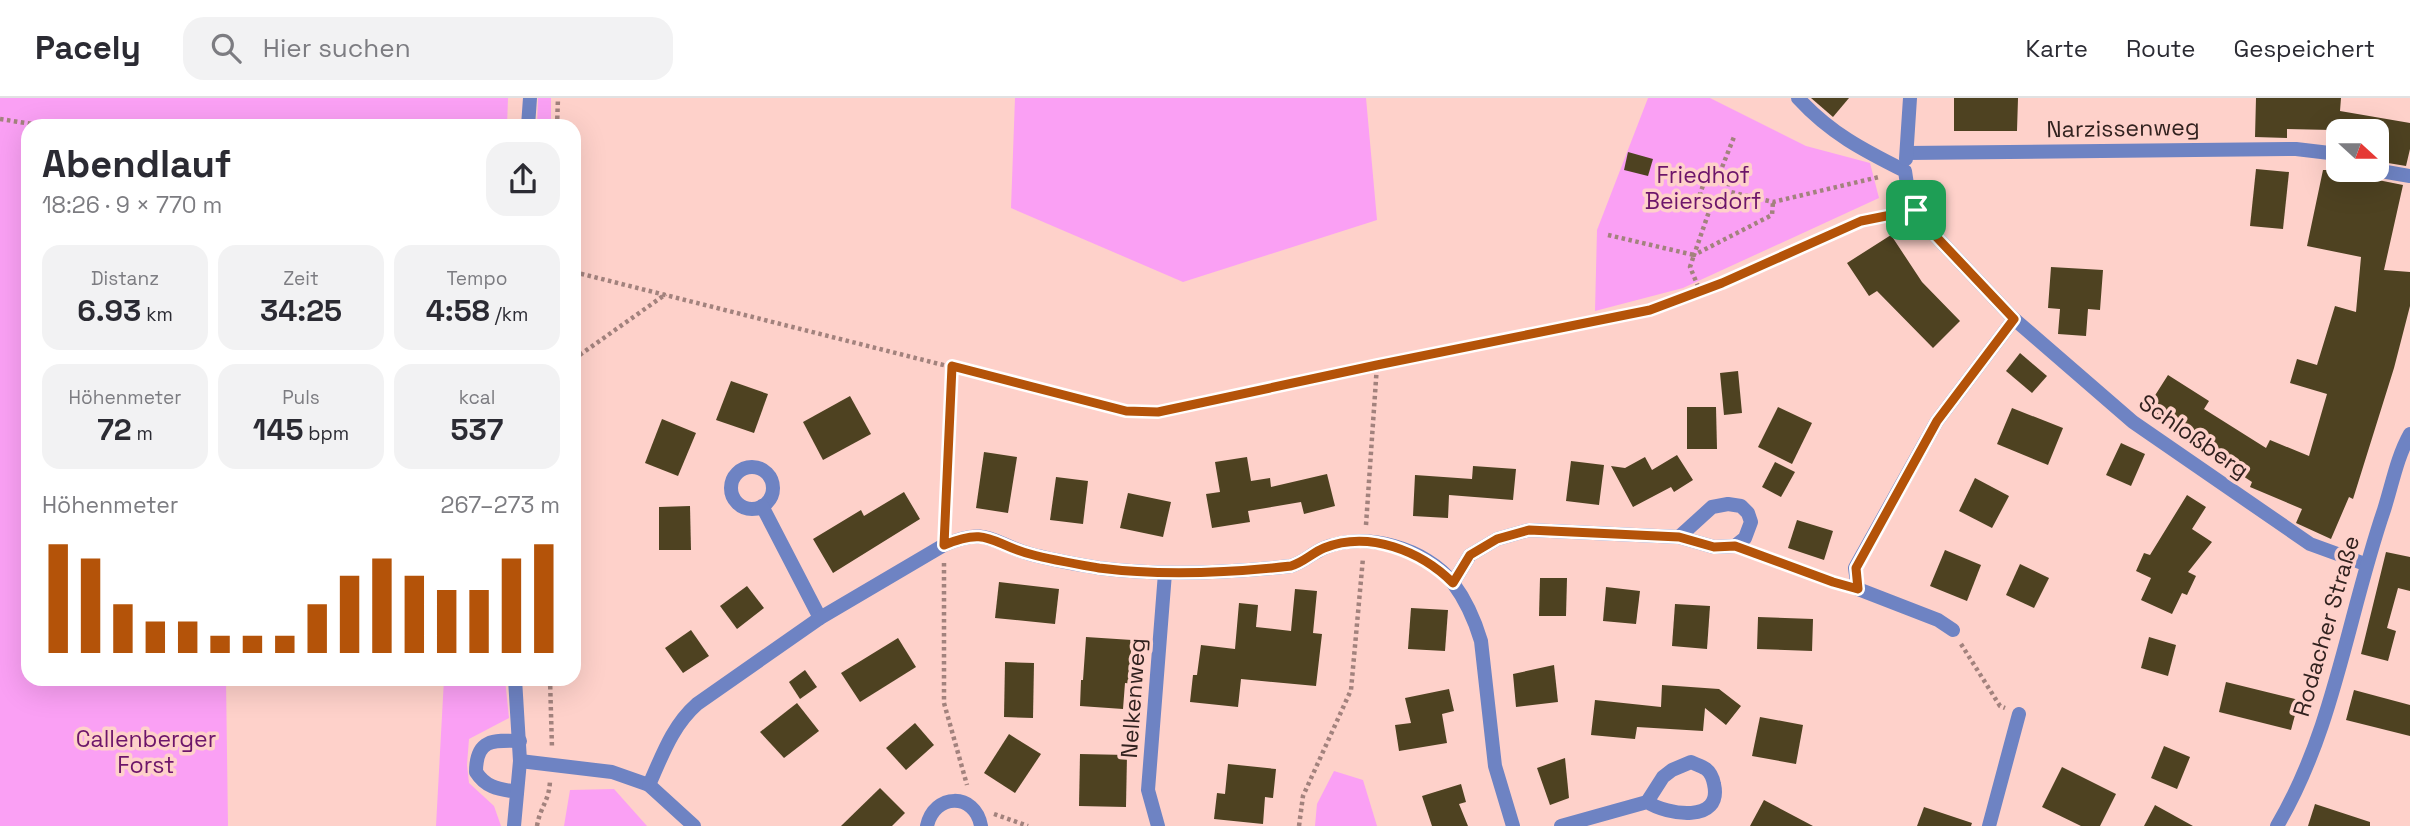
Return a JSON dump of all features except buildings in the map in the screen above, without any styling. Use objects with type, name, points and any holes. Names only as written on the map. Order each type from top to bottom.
[{"type":"street","points":[[528,119],[530,98]]},
{"type":"street","points":[[1798,98],[1817,119],[1850,144],[1905,171]]},
{"type":"street","name":"Schloßberg","points":[[1910,98],[1905,171],[1909,198],[1928,228],[2014,319],[2133,422],[2310,544],[2365,564]]},
{"type":"street","name":"Narzissenweg","points":[[1907,153],[2295,149],[2326,152]]},
{"type":"street","points":[[2389,172],[2410,176]]},
{"type":"street","points":[[1952,630],[1938,620],[1858,589],[1856,568],[1937,421],[2014,319]]},
{"type":"street","name":"Rodacher Straße","points":[[2277,826],[2298,786],[2329,705],[2365,564],[2410,434]]},
{"type":"street","points":[[1453,583],[1470,555],[1497,539],[1529,530],[1679,537],[1714,547],[1735,546],[1745,538],[1751,522],[1748,513],[1741,506],[1728,503],[1712,508],[1679,537]]},
{"type":"street","points":[[762,506],[820,618]]},
{"type":"street","points":[[649,785],[671,735],[683,716],[820,618],[944,545],[963,537],[989,537],[1028,554],[1099,568],[1165,573],[1291,566],[1302,563],[1324,548],[1349,542],[1365,542],[1415,553],[1441,571],[1453,583],[1476,625],[1481,641],[1495,766],[1513,826]]},
{"type":"street","name":"Nelkenweg","points":[[1158,826],[1148,790],[1165,573]]},
{"type":"street","points":[[514,826],[520,761],[516,686]]},
{"type":"street","points":[[1989,826],[2019,714]]},
{"type":"street","points":[[517,792],[487,785],[476,772],[476,761],[481,748],[488,742],[520,741]]},
{"type":"street","points":[[520,761],[612,772],[649,785],[694,826]]},
{"type":"street","points":[[1561,826],[1647,802],[1663,777],[1691,762],[1707,769],[1712,776],[1715,795],[1704,811],[1679,814],[1667,812],[1647,802]]},
{"type":"street","points":[[926,826],[934,808],[954,801],[965,803],[973,809],[980,822]]},
{"type":"lane","points":[[1722,283],[1861,221],[1916,210]]},
{"type":"path","points":[[557,119],[558,98]]},
{"type":"path","points":[[0,119],[21,122]]},
{"type":"path","points":[[1717,180],[1734,138]]},
{"type":"path","points":[[1726,191],[1773,202],[1905,171]]},
{"type":"path","points":[[1706,177],[1717,180],[1728,184],[1723,204],[1700,194],[1706,177]]},
{"type":"path","points":[[1700,291],[1690,267],[1713,200]]},
{"type":"path","points":[[1608,235],[1694,255],[1772,215],[1773,202]]},
{"type":"path","points":[[581,274],[1126,411],[1158,412],[1650,310],[1722,283]]},
{"type":"path","points":[[581,354],[666,294]]},
{"type":"path","points":[[1299,826],[1303,796],[1350,690],[1365,542],[1377,365]]},
{"type":"path","points":[[952,366],[944,545],[944,703],[968,791],[965,803]]},
{"type":"path","points":[[1735,546],[1858,589]]},
{"type":"path","points":[[1952,630],[2000,706],[2019,714]]},
{"type":"path","points":[[980,822],[996,814],[1028,826]]},
{"type":"green space","name":"Callenberger Forst","points":[[0,98],[508,98],[507,119],[21,119],[21,686],[226,686],[228,826],[0,826]]},
{"type":"green space","points":[[538,98],[551,98],[551,119],[537,119]]},
{"type":"green space","points":[[1015,98],[1366,98],[1377,220],[1183,282],[1011,208]]},
{"type":"green space","name":"Friedhof Beiersdorf","points":[[1648,98],[1710,98],[1806,146],[1870,163],[1879,198],[1683,288],[1595,311],[1597,230]]},
{"type":"green space","points":[[444,686],[506,686],[509,718],[469,739],[467,765],[469,783],[494,806],[501,826],[436,826]]},
{"type":"green space","points":[[1334,771],[1363,780],[1377,826],[1315,826],[1317,804]]},
{"type":"green space","points":[[614,789],[647,826],[564,826],[570,790]]},
{"type":"route","points":[[1916,210],[1928,228],[2014,319],[1937,421],[1856,568],[1858,589],[1735,546],[1714,547],[1679,537],[1529,530],[1497,539],[1470,555],[1453,583],[1415,553],[1365,542],[1349,542],[1324,548],[1302,563],[1291,566],[1165,573],[1099,568],[1028,554],[989,537],[963,537],[944,545],[952,366],[1126,411],[1158,412],[1650,310],[1722,283],[1861,221],[1916,210]]}]
